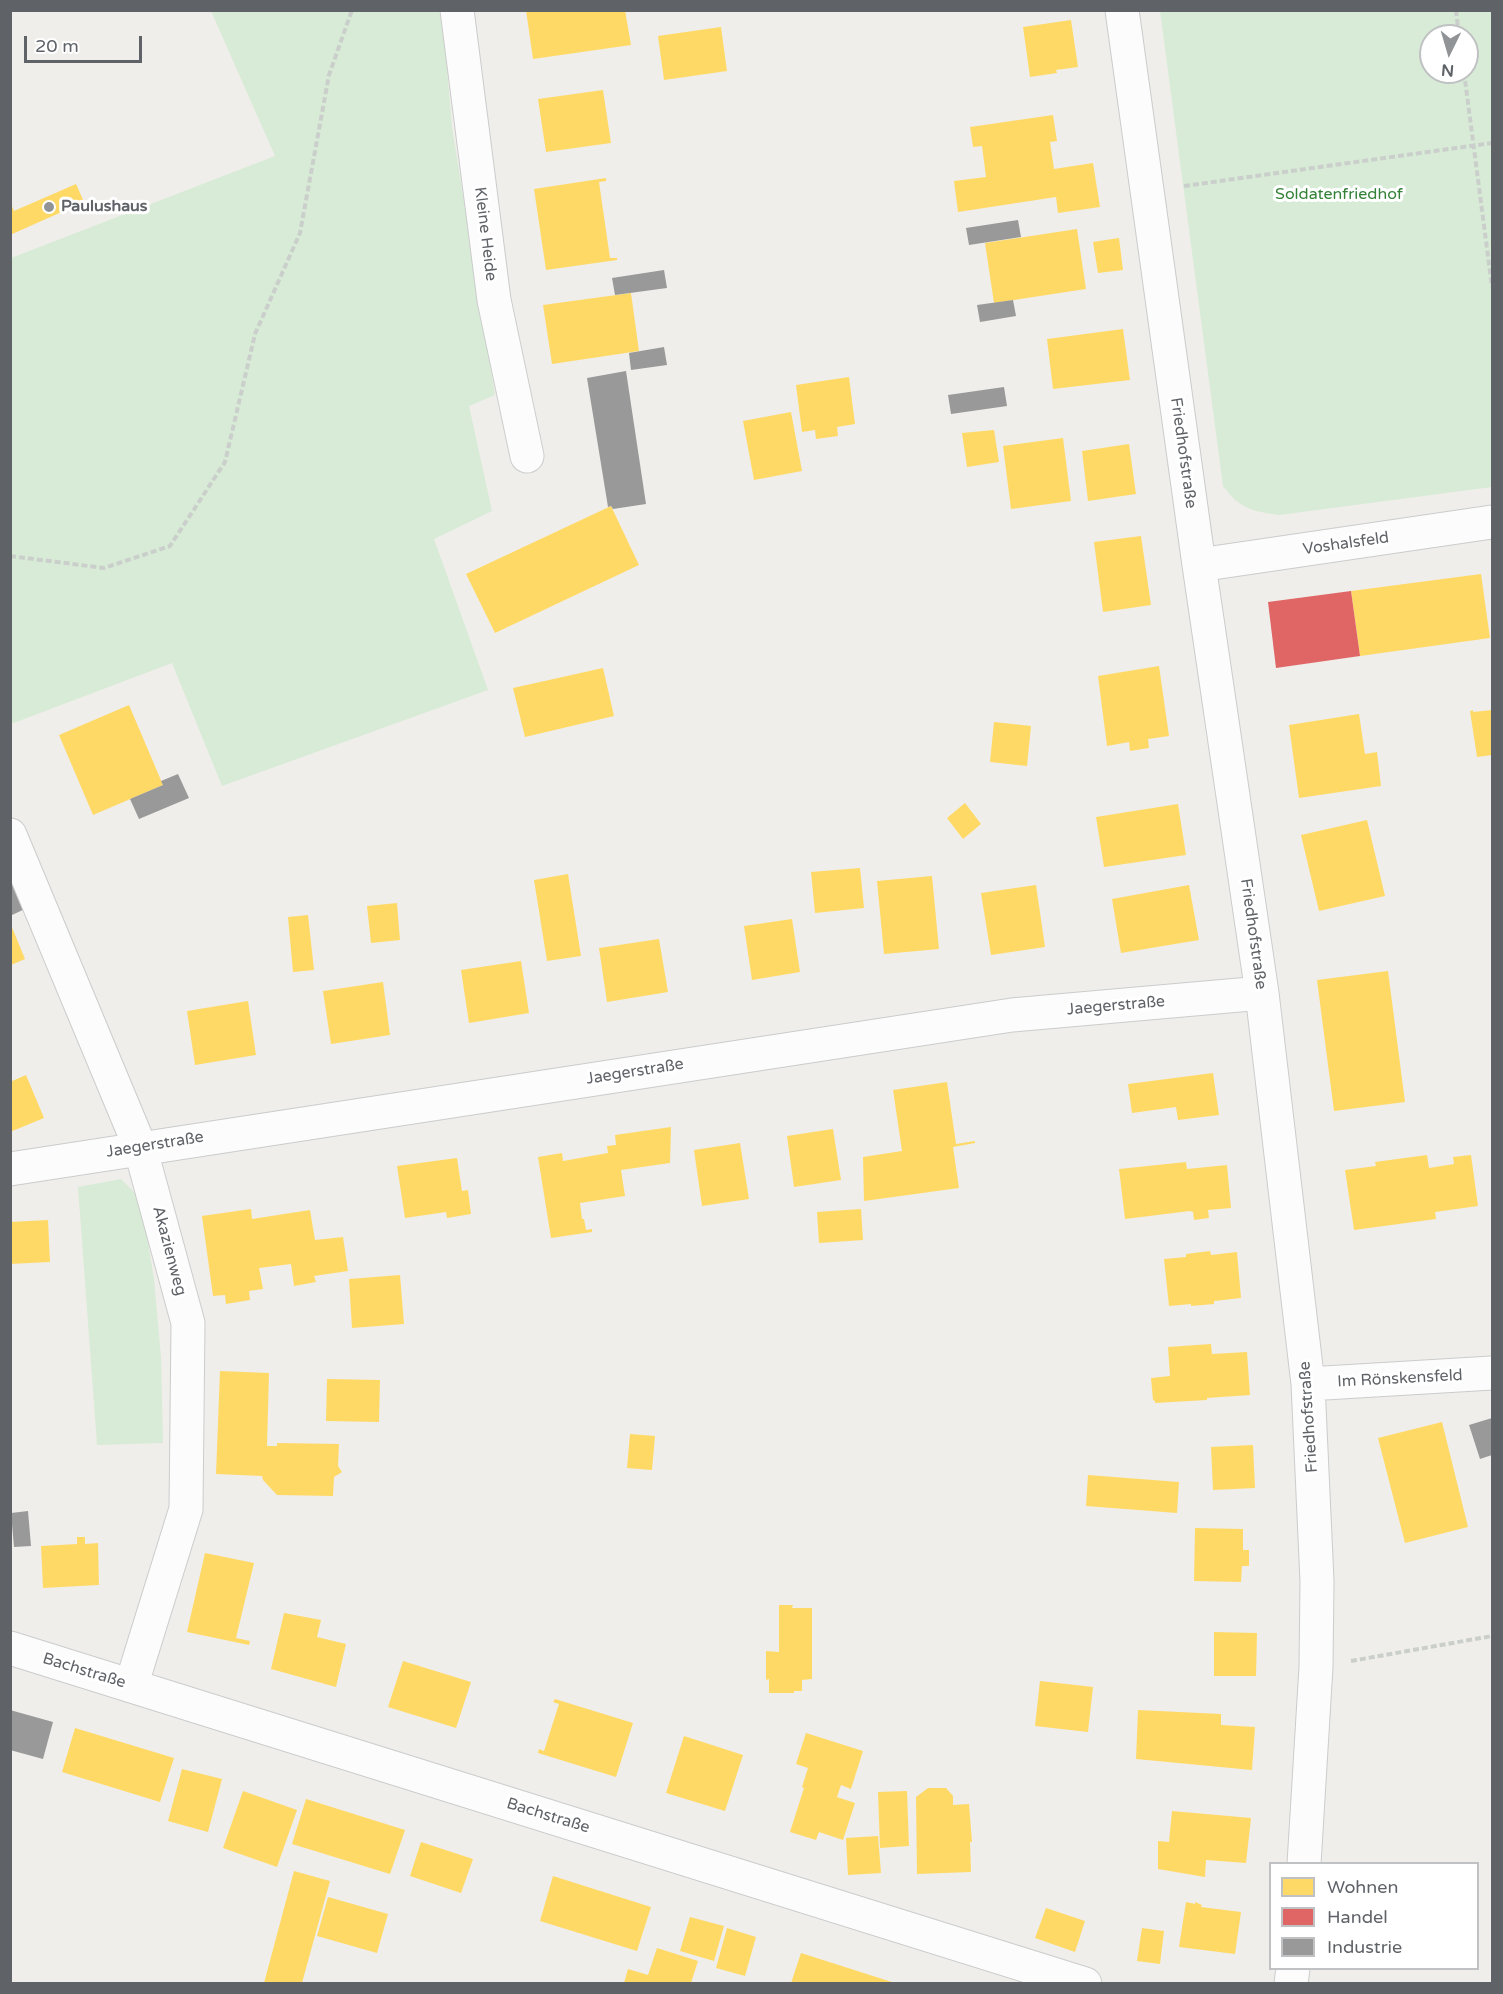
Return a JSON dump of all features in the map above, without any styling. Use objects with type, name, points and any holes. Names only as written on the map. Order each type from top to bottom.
[{"type":"street","name":"Kleine Heide","points":[[457,10],[494,300],[527,456]]},
{"type":"street","name":"Friedhofstraße","points":[[1122,10],[1199,565],[1262,993],[1308,1384],[1317,1581],[1316,1667],[1304,1862]]},
{"type":"street","name":"Voshalsfeld","points":[[1199,565],[1492,522]]},
{"type":"street","name":"Akazienweg","points":[[10,835],[140,1147],[188,1323],[186,1509],[131,1686]]},
{"type":"street","name":"Jaegerstraße","points":[[10,1169],[140,1147],[1012,1015],[1262,993]]},
{"type":"street","name":"Im Rönskensfeld","points":[[1308,1384],[1492,1373]]},
{"type":"street","name":"Bachstraße","points":[[10,1648],[1085,1983]]},
{"type":"path","points":[[10,556],[104,568],[171,546],[225,462],[255,334],[300,233],[329,75],[352,10]]},
{"type":"path","points":[[1466,84],[1492,287]]},
{"type":"path","points":[[1147,191],[1492,143]]},
{"type":"path","points":[[1316,1667],[1492,1636]]},
{"type":"green space","points":[[211,11],[442,11],[452,127],[495,395],[469,406],[492,511],[434,539],[488,690],[222,786],[172,663],[11,724],[11,258],[275,156]]},
{"type":"green space","name":"Soldatenfriedhof","points":[[1160,11],[1492,11],[1492,487],[1279,515],[1247,508],[1229,494],[1223,486]]},
{"type":"green space","points":[[121,1179],[141,1199],[154,1279],[161,1357],[163,1443],[97,1445],[78,1187]]},
{"type":"building: Wohnen","points":[[526,10],[625,10],[631,45],[533,59]]},
{"type":"building: Wohnen","points":[[1071,20],[1078,67],[1030,77],[1023,27]]},
{"type":"building: Wohnen","points":[[721,27],[727,71],[664,80],[658,36]]},
{"type":"building: Wohnen","points":[[603,90],[611,143],[546,152],[538,99]]},
{"type":"building: Wohnen","points":[[1053,115],[1057,141],[1050,142],[1054,169],[1093,163],[1100,207],[1058,213],[1056,197],[958,212],[954,181],[986,177],[982,146],[973,147],[970,127]]},
{"type":"building: Wohnen","points":[[606,178],[606,181],[599,182],[610,258],[617,258],[617,260],[546,270],[534,189]]},
{"type":"building: Wohnen","name":"Paulushaus","points":[[76,184],[84,202],[10,235],[10,202],[14,211]]},
{"type":"building: Wohnen","points":[[1077,229],[1086,289],[994,303],[985,243]]},
{"type":"building: Wohnen","points":[[1119,238],[1123,270],[1098,273],[1093,242]]},
{"type":"building: Wohnen","points":[[631,293],[639,351],[552,364],[543,305]]},
{"type":"building: Wohnen","points":[[1123,329],[1130,380],[1053,389],[1047,339]]},
{"type":"building: Wohnen","points":[[849,377],[855,424],[837,427],[838,436],[816,439],[815,430],[802,432],[796,385]]},
{"type":"building: Wohnen","points":[[791,412],[802,471],[754,480],[743,421]]},
{"type":"building: Wohnen","points":[[994,430],[999,462],[967,467],[962,433]]},
{"type":"building: Wohnen","points":[[1063,438],[1071,501],[1011,509],[1003,446]]},
{"type":"building: Wohnen","points":[[1129,444],[1136,494],[1088,501],[1082,451]]},
{"type":"building: Wohnen","points":[[611,506],[639,565],[495,633],[466,574]]},
{"type":"building: Wohnen","points":[[1141,536],[1151,605],[1103,612],[1094,542]]},
{"type":"building: Wohnen","points":[[1481,574],[1490,638],[1360,656],[1351,591]]},
{"type":"building: Wohnen","points":[[1159,666],[1169,736],[1148,739],[1149,748],[1130,751],[1129,742],[1107,746],[1098,676]]},
{"type":"building: Wohnen","points":[[603,668],[614,716],[525,737],[513,688]]},
{"type":"building: Wohnen","points":[[129,705],[163,785],[93,815],[59,735]]},
{"type":"building: Wohnen","points":[[1473,710],[1473,712],[1492,710],[1492,755],[1477,757],[1470,711]]},
{"type":"building: Wohnen","points":[[1359,714],[1365,754],[1377,752],[1381,786],[1299,798],[1289,725]]},
{"type":"building: Wohnen","points":[[994,722],[1031,726],[1027,766],[990,762]]},
{"type":"building: Wohnen","points":[[965,803],[981,824],[963,839],[947,818]]},
{"type":"building: Wohnen","points":[[1178,804],[1186,855],[1104,867],[1096,817]]},
{"type":"building: Wohnen","points":[[1367,820],[1385,896],[1319,911],[1301,835]]},
{"type":"building: Wohnen","points":[[860,868],[864,908],[815,913],[811,872]]},
{"type":"building: Wohnen","points":[[568,874],[581,956],[547,961],[534,880]]},
{"type":"building: Wohnen","points":[[932,876],[939,949],[884,954],[877,881]]},
{"type":"building: Wohnen","points":[[1036,885],[1045,947],[991,955],[981,893]]},
{"type":"building: Wohnen","points":[[1189,885],[1199,940],[1121,953],[1112,899]]},
{"type":"building: Wohnen","points":[[397,903],[400,940],[371,943],[367,906]]},
{"type":"building: Wohnen","points":[[308,915],[314,970],[293,972],[288,917]]},
{"type":"building: Wohnen","points":[[792,919],[800,972],[752,980],[744,926]]},
{"type":"building: Wohnen","points":[[11,925],[25,959],[11,965]]},
{"type":"building: Wohnen","points":[[659,939],[668,992],[607,1002],[599,948]]},
{"type":"building: Wohnen","points":[[521,961],[529,1013],[469,1023],[461,970]]},
{"type":"building: Wohnen","points":[[1388,971],[1405,1102],[1334,1111],[1317,980]]},
{"type":"building: Wohnen","points":[[383,982],[390,1035],[331,1044],[323,991]]},
{"type":"building: Wohnen","points":[[248,1001],[256,1055],[195,1065],[187,1011]]},
{"type":"building: Wohnen","points":[[1213,1073],[1219,1115],[1178,1120],[1176,1107],[1132,1113],[1128,1084]]},
{"type":"building: Wohnen","points":[[26,1075],[44,1118],[10,1132],[10,1082]]},
{"type":"building: Wohnen","points":[[947,1082],[956,1144],[975,1141],[975,1143],[953,1147],[959,1188],[864,1201],[863,1157],[902,1151],[893,1090]]},
{"type":"building: Wohnen","points":[[671,1127],[670,1163],[621,1170],[625,1196],[580,1203],[586,1230],[592,1229],[592,1232],[551,1238],[538,1157],[562,1153],[563,1161],[608,1153],[607,1146],[616,1145],[615,1135]]},
{"type":"building: Wohnen","points":[[833,1129],[841,1180],[794,1187],[787,1136]]},
{"type":"building: Wohnen","points":[[740,1143],[749,1199],[702,1206],[694,1150]]},
{"type":"building: Wohnen","points":[[1427,1155],[1429,1168],[1454,1164],[1453,1157],[1471,1155],[1478,1206],[1435,1212],[1436,1219],[1354,1230],[1345,1170],[1376,1166],[1375,1162]]},
{"type":"building: Wohnen","points":[[457,1158],[462,1191],[468,1190],[471,1214],[447,1218],[446,1212],[405,1218],[397,1166]]},
{"type":"building: Wohnen","points":[[1186,1162],[1187,1169],[1227,1165],[1231,1208],[1208,1210],[1209,1218],[1194,1220],[1193,1212],[1190,1211],[1125,1219],[1119,1169]]},
{"type":"building: Wohnen","points":[[251,1209],[252,1219],[310,1210],[315,1240],[343,1237],[348,1271],[314,1276],[316,1282],[294,1286],[291,1264],[259,1268],[263,1289],[249,1291],[250,1300],[226,1304],[225,1295],[213,1296],[202,1216]]},
{"type":"building: Wohnen","points":[[861,1209],[863,1240],[819,1243],[817,1212]]},
{"type":"building: Wohnen","points":[[48,1220],[50,1262],[10,1264],[10,1222]]},
{"type":"building: Wohnen","points":[[1210,1251],[1211,1255],[1237,1252],[1241,1298],[1214,1301],[1214,1304],[1169,1306],[1164,1259]]},
{"type":"building: Wohnen","points":[[400,1275],[404,1324],[352,1328],[349,1279]]},
{"type":"building: Wohnen","points":[[1211,1344],[1212,1354],[1247,1352],[1250,1395],[1155,1403],[1151,1378],[1170,1376],[1168,1347]]},
{"type":"building: Wohnen","points":[[220,1371],[269,1373],[267,1446],[277,1446],[277,1443],[339,1444],[338,1466],[342,1472],[334,1477],[333,1496],[277,1495],[262,1476],[216,1474]]},
{"type":"building: Wohnen","points":[[327,1379],[380,1380],[379,1422],[326,1421]]},
{"type":"building: Wohnen","points":[[1442,1422],[1468,1527],[1405,1543],[1378,1438]]},
{"type":"building: Wohnen","points":[[630,1434],[655,1436],[652,1470],[627,1468]]},
{"type":"building: Wohnen","points":[[1253,1445],[1255,1488],[1213,1490],[1211,1447]]},
{"type":"building: Wohnen","points":[[1088,1475],[1179,1482],[1177,1513],[1086,1506]]},
{"type":"building: Wohnen","points":[[1195,1528],[1243,1529],[1243,1550],[1249,1550],[1249,1566],[1242,1566],[1241,1582],[1194,1581]]},
{"type":"building: Wohnen","points":[[77,1537],[85,1537],[85,1544],[98,1543],[99,1585],[43,1588],[41,1546],[77,1544]]},
{"type":"building: Wohnen","points":[[205,1553],[254,1563],[236,1638],[250,1641],[249,1645],[187,1632]]},
{"type":"building: Wohnen","points":[[779,1605],[793,1605],[792,1608],[812,1608],[812,1679],[802,1680],[802,1691],[794,1691],[794,1693],[769,1693],[769,1679],[766,1680],[766,1651],[779,1652]]},
{"type":"building: Wohnen","points":[[284,1613],[321,1620],[317,1637],[346,1644],[336,1687],[271,1669]]},
{"type":"building: Wohnen","points":[[1214,1632],[1257,1633],[1256,1676],[1214,1676]]},
{"type":"building: Wohnen","points":[[403,1661],[471,1682],[456,1728],[388,1707]]},
{"type":"building: Wohnen","points":[[1040,1681],[1093,1687],[1088,1732],[1035,1726]]},
{"type":"building: Wohnen","points":[[555,1699],[633,1723],[616,1777],[538,1753],[539,1749],[544,1751],[559,1704],[553,1702]]},
{"type":"building: Wohnen","points":[[1138,1710],[1221,1714],[1221,1725],[1255,1727],[1252,1770],[1136,1759]]},
{"type":"building: Wohnen","points":[[75,1728],[174,1758],[160,1802],[62,1772]]},
{"type":"building: Wohnen","points":[[806,1733],[863,1751],[851,1789],[841,1785],[837,1797],[855,1803],[843,1840],[819,1832],[816,1840],[790,1832],[808,1768],[796,1764]]},
{"type":"building: Wohnen","points":[[684,1736],[743,1755],[725,1811],[666,1793]]},
{"type":"building: Wohnen","points":[[182,1769],[222,1779],[208,1832],[168,1821]]},
{"type":"building: Wohnen","points":[[928,1788],[946,1788],[953,1796],[953,1805],[969,1804],[972,1842],[970,1842],[971,1872],[917,1874],[916,1797]]},
{"type":"building: Wohnen","points":[[243,1791],[297,1810],[277,1867],[223,1848]]},
{"type":"building: Wohnen","points":[[907,1791],[909,1846],[880,1848],[878,1792]]},
{"type":"building: Wohnen","points":[[306,1799],[405,1830],[390,1874],[292,1844]]},
{"type":"building: Wohnen","points":[[1172,1811],[1251,1818],[1246,1863],[1206,1860],[1205,1877],[1158,1869],[1158,1841],[1169,1842]]},
{"type":"building: Wohnen","points":[[878,1836],[881,1873],[848,1875],[846,1838]]},
{"type":"building: Wohnen","points":[[421,1842],[473,1859],[461,1893],[410,1876]]},
{"type":"building: Wohnen","points":[[294,1871],[330,1881],[302,1983],[264,1983]]},
{"type":"building: Wohnen","points":[[553,1876],[651,1907],[637,1951],[540,1921]]},
{"type":"building: Wohnen","points":[[328,1897],[388,1914],[377,1953],[317,1936]]},
{"type":"building: Wohnen","points":[[1186,1902],[1195,1904],[1195,1902],[1202,1905],[1201,1907],[1241,1912],[1235,1954],[1179,1947]]},
{"type":"building: Wohnen","points":[[1046,1908],[1085,1921],[1075,1952],[1035,1938]]},
{"type":"building: Wohnen","points":[[690,1917],[724,1926],[714,1961],[680,1951]]},
{"type":"building: Wohnen","points":[[727,1928],[756,1937],[745,1976],[716,1968]]},
{"type":"building: Wohnen","points":[[1142,1928],[1164,1931],[1160,1964],[1137,1961]]},
{"type":"building: Wohnen","points":[[657,1948],[698,1961],[691,1983],[624,1983],[628,1969],[648,1975]]},
{"type":"building: Wohnen","points":[[801,1953],[895,1983],[791,1983]]},
{"type":"building: Handel","points":[[1351,591],[1360,656],[1276,668],[1268,602]]},
{"type":"building: Industrie","points":[[1018,220],[1021,237],[969,245],[966,228]]},
{"type":"building: Industrie","points":[[664,270],[667,288],[615,295],[612,278]]},
{"type":"building: Industrie","points":[[1013,300],[1016,316],[980,322],[977,305]]},
{"type":"building: Industrie","points":[[664,347],[667,365],[631,370],[629,353]]},
{"type":"building: Industrie","points":[[626,371],[646,504],[613,509],[611,506],[608,507],[587,378]]},
{"type":"building: Industrie","points":[[1004,387],[1007,406],[951,414],[948,395]]},
{"type":"building: Industrie","points":[[178,774],[189,798],[139,819],[130,799],[163,785],[161,781]]},
{"type":"building: Industrie","points":[[10,871],[27,908],[12,915],[10,912]]},
{"type":"building: Industrie","points":[[1492,1418],[1492,1455],[1480,1459],[1469,1425]]},
{"type":"building: Industrie","points":[[28,1511],[31,1546],[14,1547],[11,1513]]},
{"type":"building: Industrie","points":[[10,1710],[53,1722],[43,1759],[10,1750]]},
{"type":"place","name":"Paulushaus","points":[[49,207]]}]
